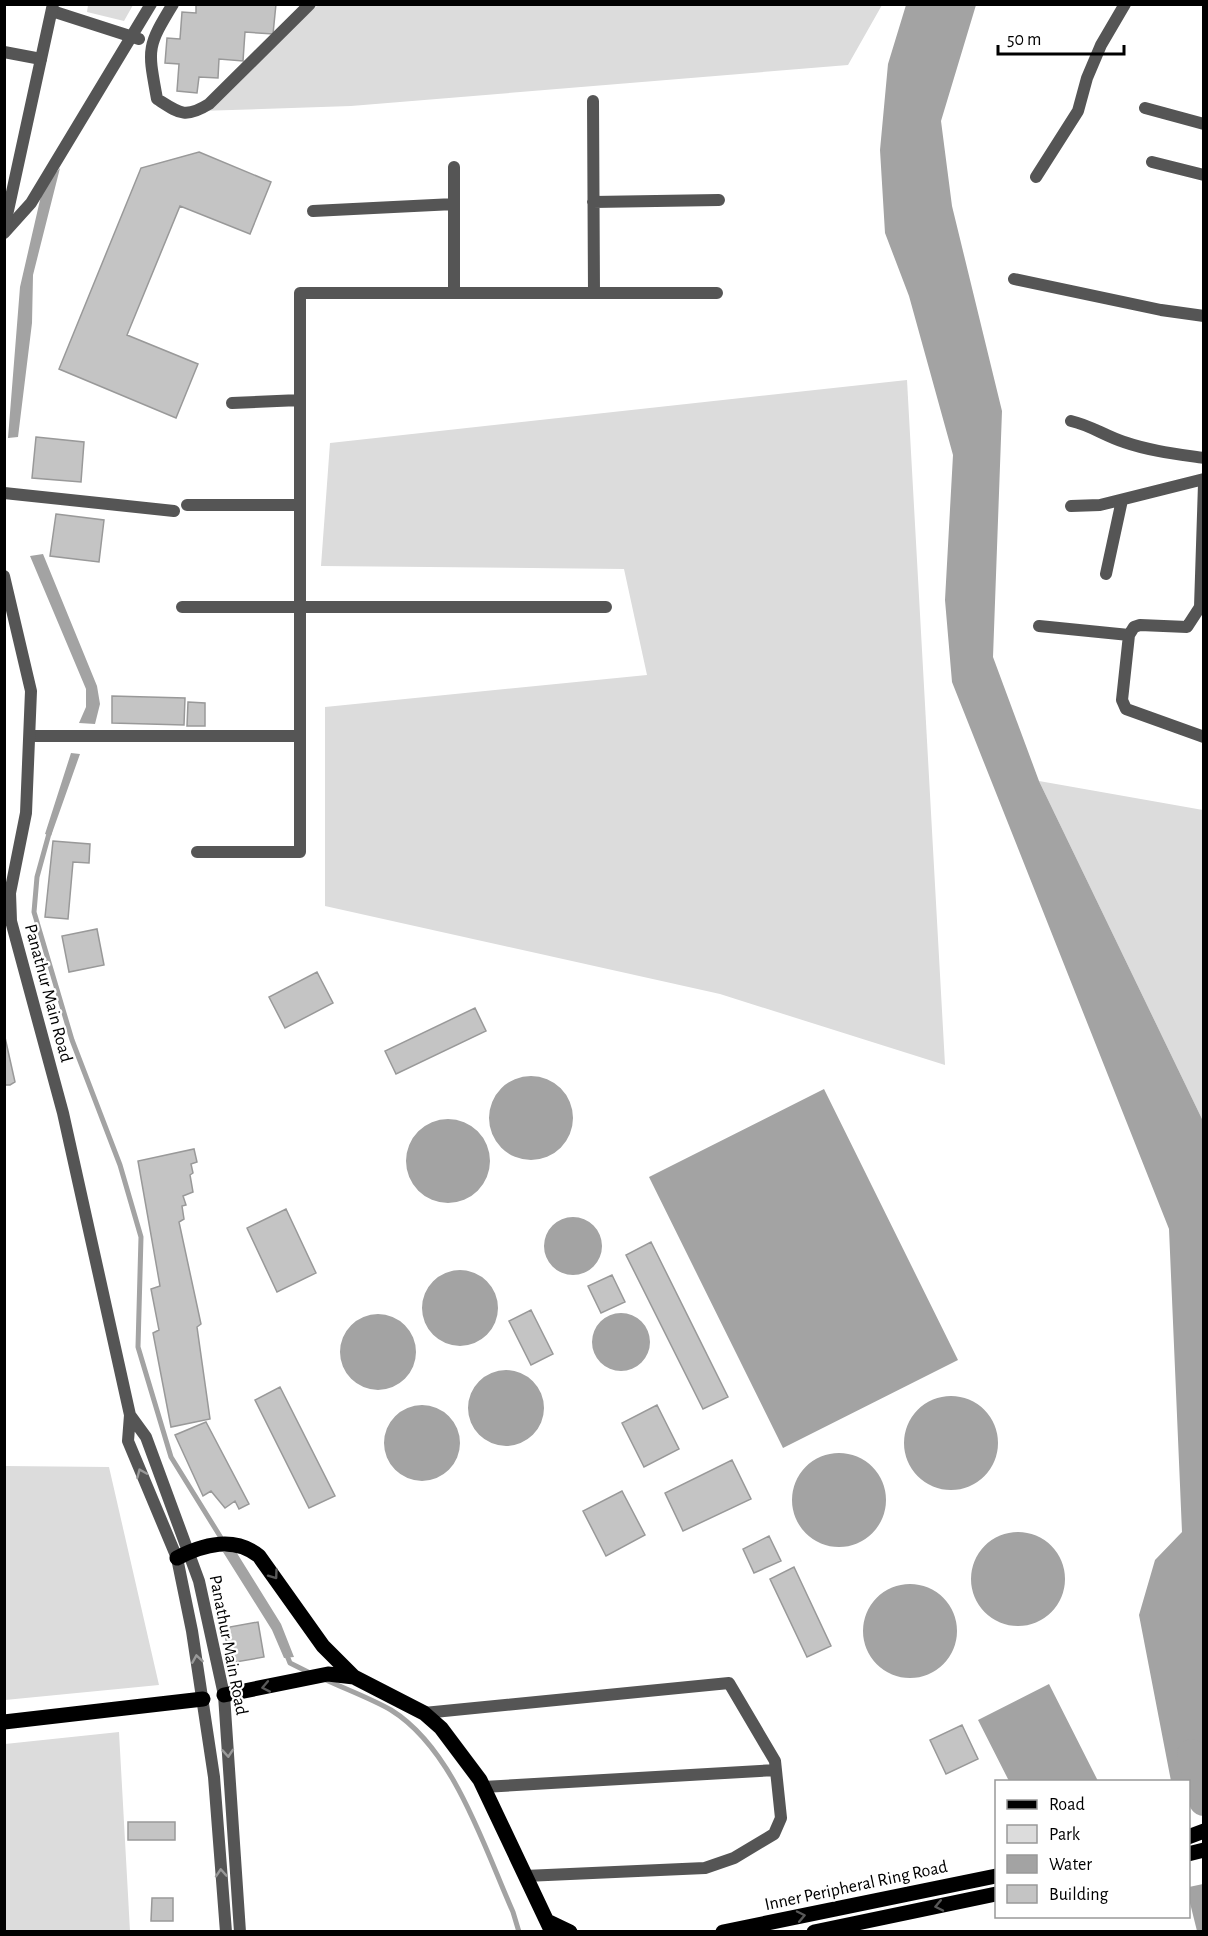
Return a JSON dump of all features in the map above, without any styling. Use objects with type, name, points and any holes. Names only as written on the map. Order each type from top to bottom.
[{"type":"main road","points":[[183,1555],[211,1545],[246,1545],[260,1556],[323,1646],[354,1677],[424,1713],[441,1728],[483,1787],[550,1927],[570,1932]]},
{"type":"main road","points":[[224,1695],[328,1674],[354,1677]]},
{"type":"main road","points":[[4,1722],[203,1699]]},
{"type":"main road","name":"Inner Peripheral Ring Road","points":[[723,1932],[995,1876]]},
{"type":"main road","name":"Inner Peripheral Ring Road","points":[[814,1932],[995,1894]]},
{"type":"street","points":[[5,229],[31,203],[151,4]]},
{"type":"street","points":[[172,4],[151,39],[150,59],[157,99],[178,113],[194,114],[209,104],[310,4]]},
{"type":"street","points":[[1036,177],[1078,111],[1087,78],[1125,4]]},
{"type":"street","points":[[5,229],[52,8],[116,33],[132,38],[151,39]]},
{"type":"street","points":[[4,52],[41,59]]},
{"type":"street","points":[[593,101],[594,293]]},
{"type":"street","points":[[1144,108],[1203,124]]},
{"type":"street","points":[[1152,162],[1203,175]]},
{"type":"street","points":[[454,167],[454,293]]},
{"type":"street","points":[[593,202],[719,201]]},
{"type":"street","points":[[313,211],[454,204]]},
{"type":"street","points":[[1014,279],[1161,310],[1203,316]]},
{"type":"street","points":[[197,852],[300,852],[300,293],[717,293]]},
{"type":"street","points":[[232,403],[300,400]]},
{"type":"street","points":[[1071,421],[1086,424],[1121,441],[1146,449],[1203,458]]},
{"type":"street","points":[[1071,506],[1100,506],[1203,479]]},
{"type":"street","points":[[1203,484],[1200,607],[1195,619],[1187,627],[1140,625],[1134,627],[1129,635],[1122,700],[1126,709],[1203,737]]},
{"type":"street","points":[[4,493],[174,511]]},
{"type":"street","points":[[1107,574],[1122,500]]},
{"type":"street","points":[[187,505],[300,505]]},
{"type":"street","name":"Panathur Main Road","points":[[4,576],[31,691],[26,813],[10,893],[8,921],[63,1113],[130,1415],[128,1441],[183,1555],[199,1581],[224,1695],[240,1932]]},
{"type":"street","points":[[182,607],[606,607]]},
{"type":"street","points":[[1039,626],[1129,635]]},
{"type":"street","points":[[30,736],[300,736]]},
{"type":"street","name":"Panathur Main Road","points":[[130,1415],[146,1437],[183,1555],[214,1776],[226,1932]]},
{"type":"street","points":[[424,1713],[729,1683],[775,1761],[781,1818],[778,1830],[762,1843],[734,1858],[705,1868],[525,1876]]},
{"type":"street","points":[[483,1787],[776,1770]]},
{"type":"green space","points":[[88,4],[133,5],[124,21],[87,12]]},
{"type":"green space","points":[[318,5],[882,5],[848,65],[351,106],[199,111]]},
{"type":"green space","points":[[907,380],[945,1065],[720,994],[325,906],[325,707],[647,675],[624,569],[321,566],[330,443]]},
{"type":"green space","points":[[1039,781],[1203,810],[1203,1121]]},
{"type":"green space","points":[[5,1466],[109,1467],[159,1685],[5,1700]]},
{"type":"green space","points":[[119,1732],[130,1931],[5,1931],[5,1744]]},
{"type":"water","points":[[906,5],[976,5],[941,121],[952,206],[1002,411],[993,657],[1039,781],[1203,1121],[1204,1793],[1190,1797],[1190,1780],[1171,1780],[1139,1615],[1155,1560],[1182,1532],[1169,1229],[952,682],[945,600],[953,455],[909,296],[885,233],[880,150],[888,64]]},
{"type":"water","points":[[60,168],[33,275],[32,323],[18,437],[8,438],[20,287],[43,187]]},
{"type":"water","points":[[43,554],[97,686],[100,704],[95,724],[79,723],[86,707],[86,689],[30,556]]},
{"type":"water","points":[[71,753],[80,754],[51,836],[45,834]]},
{"type":"water","points":[[531,1076],[547,1079],[561,1088],[570,1102],[573,1118],[570,1134],[561,1148],[547,1157],[531,1160],[515,1157],[501,1148],[492,1134],[489,1118],[492,1102],[501,1088],[515,1079]]},
{"type":"water","points":[[824,1089],[958,1360],[783,1448],[649,1177]]},
{"type":"water","points":[[448,1119],[464,1122],[478,1131],[487,1145],[490,1161],[487,1177],[478,1191],[464,1200],[448,1203],[432,1200],[418,1191],[409,1177],[406,1161],[409,1145],[418,1131],[432,1122]]},
{"type":"water","points":[[573,1217],[584,1219],[594,1225],[600,1235],[602,1246],[600,1257],[594,1267],[584,1273],[573,1275],[562,1273],[552,1267],[546,1257],[544,1246],[546,1235],[552,1225],[562,1219]]},
{"type":"water","points":[[460,1270],[475,1273],[487,1281],[495,1293],[498,1308],[495,1323],[487,1335],[475,1343],[460,1346],[445,1343],[433,1335],[425,1323],[422,1308],[425,1293],[433,1281],[445,1273]]},
{"type":"water","points":[[621,1313],[632,1315],[642,1321],[648,1331],[650,1342],[648,1353],[642,1363],[632,1369],[621,1371],[610,1369],[600,1363],[594,1353],[592,1342],[594,1331],[600,1321],[610,1315]]},
{"type":"water","points":[[378,1314],[393,1317],[405,1325],[413,1337],[416,1352],[413,1367],[405,1379],[393,1387],[378,1390],[363,1387],[351,1379],[343,1367],[340,1352],[343,1337],[351,1325],[363,1317]]},
{"type":"water","points":[[506,1370],[521,1373],[533,1381],[541,1393],[544,1408],[541,1423],[533,1435],[521,1443],[506,1446],[491,1443],[479,1435],[471,1423],[468,1408],[471,1393],[479,1381],[491,1373]]},
{"type":"water","points":[[951,1396],[969,1399],[984,1410],[995,1425],[998,1443],[995,1461],[984,1476],[969,1487],[951,1490],[933,1487],[918,1476],[907,1461],[904,1443],[907,1425],[918,1410],[933,1399]]},
{"type":"water","points":[[422,1405],[437,1408],[449,1416],[457,1428],[460,1443],[457,1458],[449,1470],[437,1478],[422,1481],[407,1478],[395,1470],[387,1458],[384,1443],[387,1428],[395,1416],[407,1408]]},
{"type":"water","points":[[839,1453],[857,1456],[872,1467],[883,1482],[886,1500],[883,1518],[872,1533],[857,1544],[839,1547],[821,1544],[806,1533],[795,1518],[792,1500],[795,1482],[806,1467],[821,1456]]},
{"type":"water","points":[[1018,1532],[1036,1535],[1051,1546],[1062,1561],[1065,1579],[1062,1597],[1051,1612],[1036,1623],[1018,1626],[1000,1623],[985,1612],[974,1597],[971,1579],[974,1561],[985,1546],[1000,1535]]},
{"type":"water","points":[[235,1550],[281,1624],[294,1657],[284,1658],[272,1630],[223,1552]]},
{"type":"water","points":[[910,1584],[928,1587],[943,1598],[954,1613],[957,1631],[954,1649],[943,1664],[928,1675],[910,1678],[892,1675],[877,1664],[866,1649],[863,1631],[866,1613],[877,1598],[892,1587]]},
{"type":"water","points":[[1049,1684],[1097,1780],[1008,1780],[978,1720]]},
{"type":"water","points":[[1203,1884],[1203,1931],[1197,1931],[1190,1903],[1190,1887]]},
{"type":"building","points":[[196,4],[276,4],[273,34],[245,32],[243,61],[219,59],[218,78],[199,77],[197,93],[177,91],[179,64],[165,63],[167,38],[180,39],[182,12],[196,13]]},
{"type":"building","points":[[199,152],[271,182],[250,234],[180,206],[127,335],[198,364],[176,418],[59,369],[141,168]]},
{"type":"building","points":[[36,437],[84,442],[81,482],[32,478]]},
{"type":"building","points":[[56,514],[104,520],[99,562],[50,556]]},
{"type":"building","points":[[112,696],[185,698],[184,725],[112,723]]},
{"type":"building","points":[[188,702],[205,703],[205,726],[187,726]]},
{"type":"building","points":[[53,841],[90,844],[89,863],[73,862],[68,919],[45,917]]},
{"type":"building","points":[[97,929],[104,965],[69,972],[62,936]]},
{"type":"building","points":[[317,972],[333,1003],[285,1028],[269,997]]},
{"type":"building","points":[[475,1008],[486,1031],[396,1074],[385,1051]]},
{"type":"building","points":[[4,1033],[15,1082],[10,1085],[4,1085]]},
{"type":"building","points":[[194,1149],[197,1162],[191,1164],[193,1173],[190,1175],[193,1192],[183,1196],[186,1205],[182,1206],[184,1219],[179,1222],[201,1324],[197,1327],[210,1419],[171,1427],[153,1333],[159,1330],[151,1289],[160,1286],[138,1161]]},
{"type":"building","points":[[286,1209],[316,1273],[277,1292],[247,1228]]},
{"type":"building","points":[[651,1242],[728,1397],[703,1409],[626,1255]]},
{"type":"building","points":[[612,1275],[625,1302],[601,1313],[588,1286]]},
{"type":"building","points":[[531,1310],[553,1354],[531,1365],[509,1321]]},
{"type":"building","points":[[280,1387],[335,1496],[309,1508],[255,1400]]},
{"type":"building","points":[[657,1405],[679,1449],[644,1467],[622,1423]]},
{"type":"building","points":[[206,1422],[249,1504],[239,1509],[235,1501],[225,1508],[211,1491],[203,1496],[175,1435]]},
{"type":"building","points":[[732,1460],[751,1499],[683,1531],[665,1493]]},
{"type":"building","points":[[622,1491],[645,1535],[606,1556],[583,1511]]},
{"type":"building","points":[[769,1536],[781,1561],[754,1573],[743,1549]]},
{"type":"building","points":[[794,1567],[831,1646],[807,1657],[770,1579]]},
{"type":"building","points":[[258,1622],[264,1657],[230,1663],[224,1628]]},
{"type":"building","points":[[962,1725],[978,1759],[946,1774],[930,1740]]},
{"type":"building","points":[[128,1822],[175,1822],[175,1840],[128,1840]]},
{"type":"building","points":[[152,1898],[173,1898],[173,1921],[151,1921]]},
{"type":"waterway","points":[[50,830],[37,877],[34,912],[72,1040],[120,1165],[141,1237],[138,1347],[171,1457],[223,1541]]},
{"type":"waterway","points":[[286,1653],[290,1663],[310,1673]]},
{"type":"waterway","points":[[324,1679],[391,1710],[413,1727],[433,1749],[465,1801],[513,1912],[519,1932]]},
{"type":"waterway","points":[[1192,1754],[1204,1801]]}]
